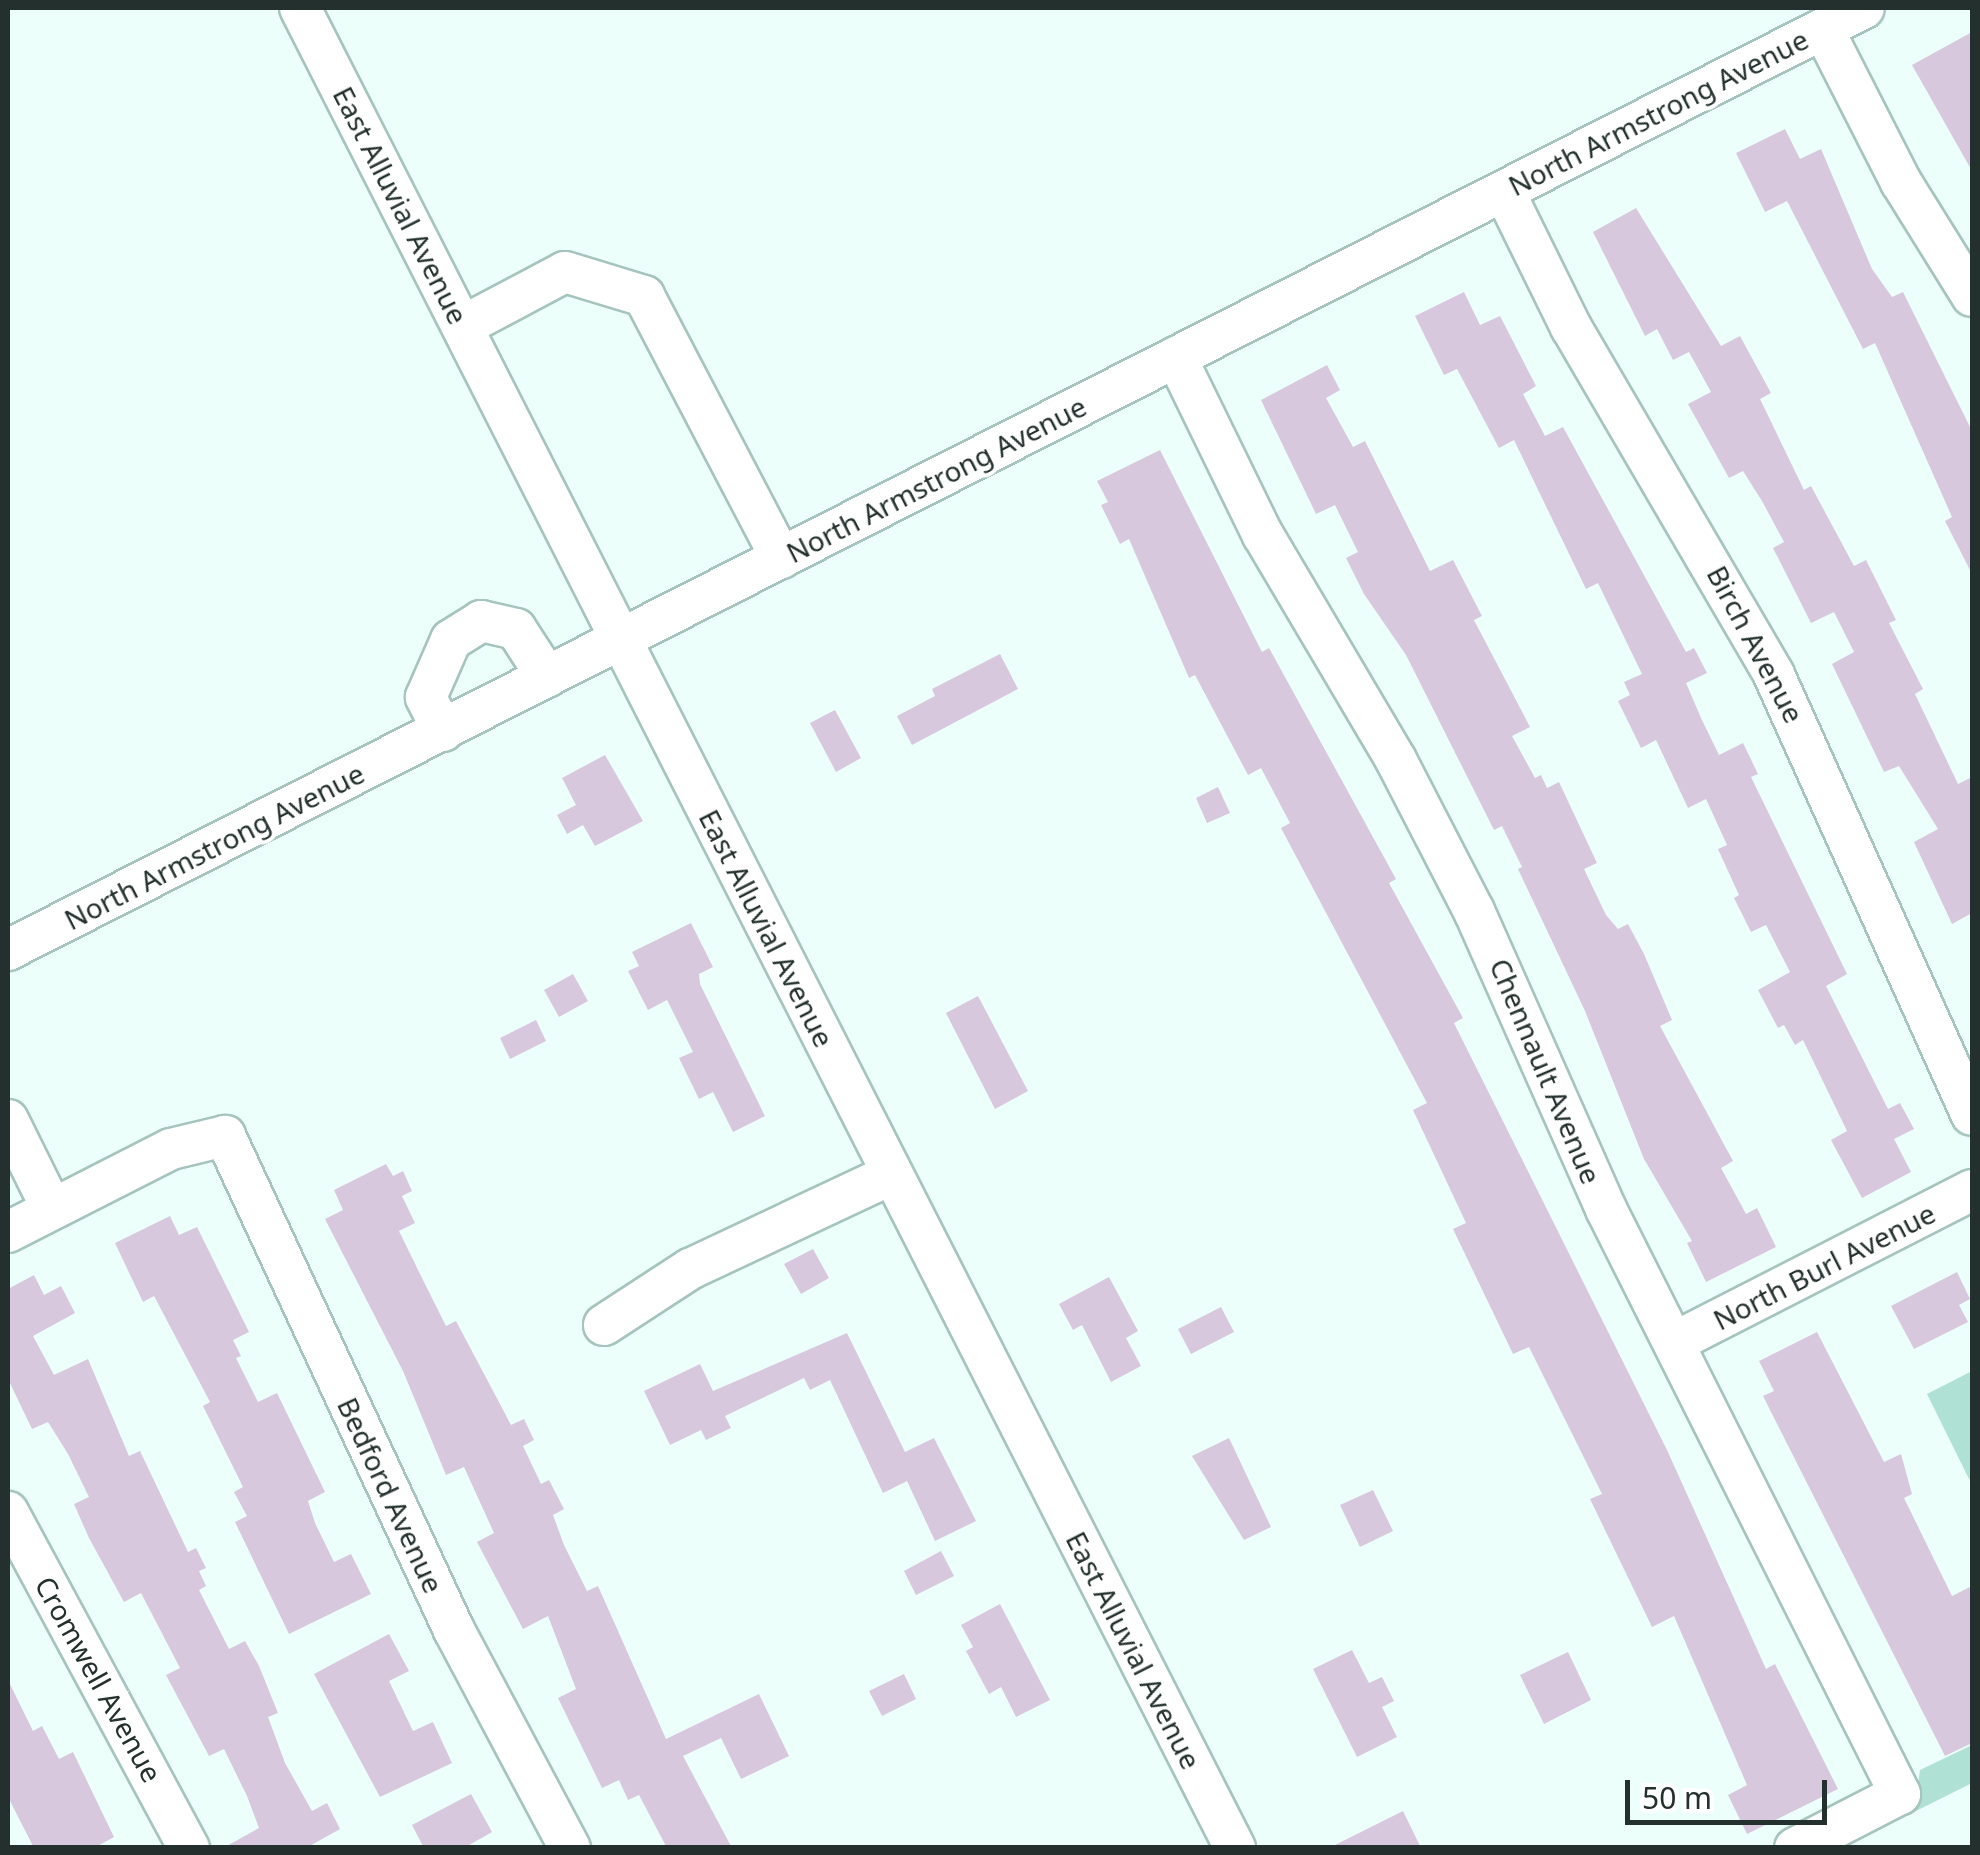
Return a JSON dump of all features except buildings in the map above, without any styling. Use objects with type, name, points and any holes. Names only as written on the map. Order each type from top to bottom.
[{"type":"street","name":"East Alluvial Avenue","points":[[300,8],[1235,1848]]},
{"type":"street","name":"North Armstrong Avenue","points":[[8,950],[1864,8]]},
{"type":"street","points":[[1823,28],[1902,182],[1972,296]]},
{"type":"street","name":"Birch Avenue","points":[[1504,191],[1580,344],[1774,675],[1972,1115]]},
{"type":"street","points":[[463,326],[565,272],[644,296],[781,558]]},
{"type":"street","name":"Chennault Avenue","points":[[1176,357],[1263,535],[1436,834],[1506,976],[1590,1176],[1900,1794],[1796,1848]]},
{"type":"street","points":[[442,731],[426,696],[451,640],[481,621],[516,629],[547,676]]},
{"type":"street","points":[[8,1120],[52,1209],[8,1232]]},
{"type":"street","name":"Bedford Avenue","points":[[52,1209],[172,1149],[226,1136],[446,1613],[570,1848]]},
{"type":"street","points":[[604,1325],[690,1269],[892,1174]]},
{"type":"street","name":"North Burl Avenue","points":[[1675,1342],[1972,1190]]},
{"type":"street","name":"Cromwell Avenue","points":[[8,1512],[189,1848]]},
{"type":"green space","points":[[1972,1371],[1972,1485],[1927,1394]]},
{"type":"green space","points":[[1972,1745],[1972,1783],[1914,1812],[1920,1770]]}]
